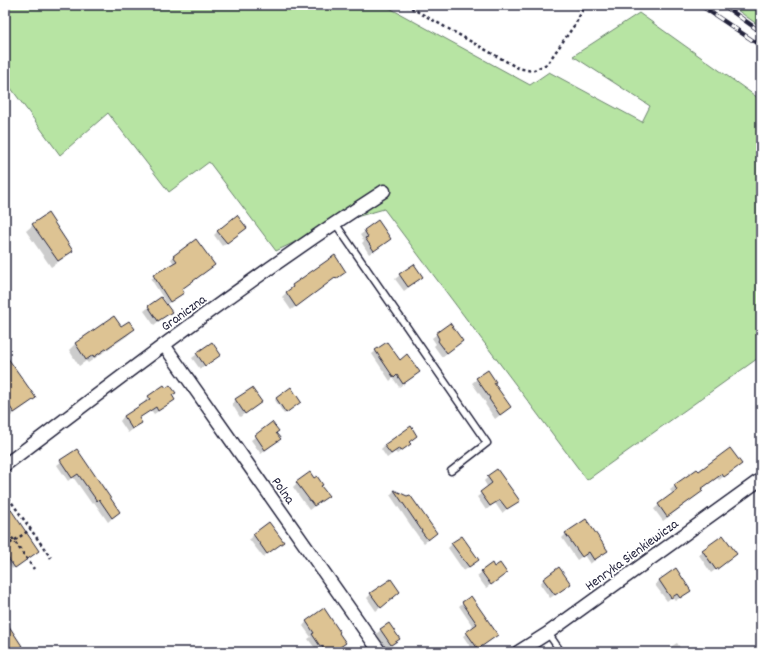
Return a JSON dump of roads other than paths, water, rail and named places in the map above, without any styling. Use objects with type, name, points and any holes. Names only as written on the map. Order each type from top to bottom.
[{"type":"street","name":"Graniczna","points":[[5,464],[164,345],[335,223],[384,191]]},
{"type":"street","name":"Polna","points":[[164,345],[380,652]]},
{"type":"street","name":"Henryka Sienkiewicza","points":[[518,652],[761,479]]},
{"type":"lane","points":[[335,223],[487,443],[451,471]]},
{"type":"lane","points":[[548,632],[561,652]]},
{"type":"railway","points":[[700,5],[761,46]]},
{"type":"railway","points":[[723,5],[761,32]]}]
